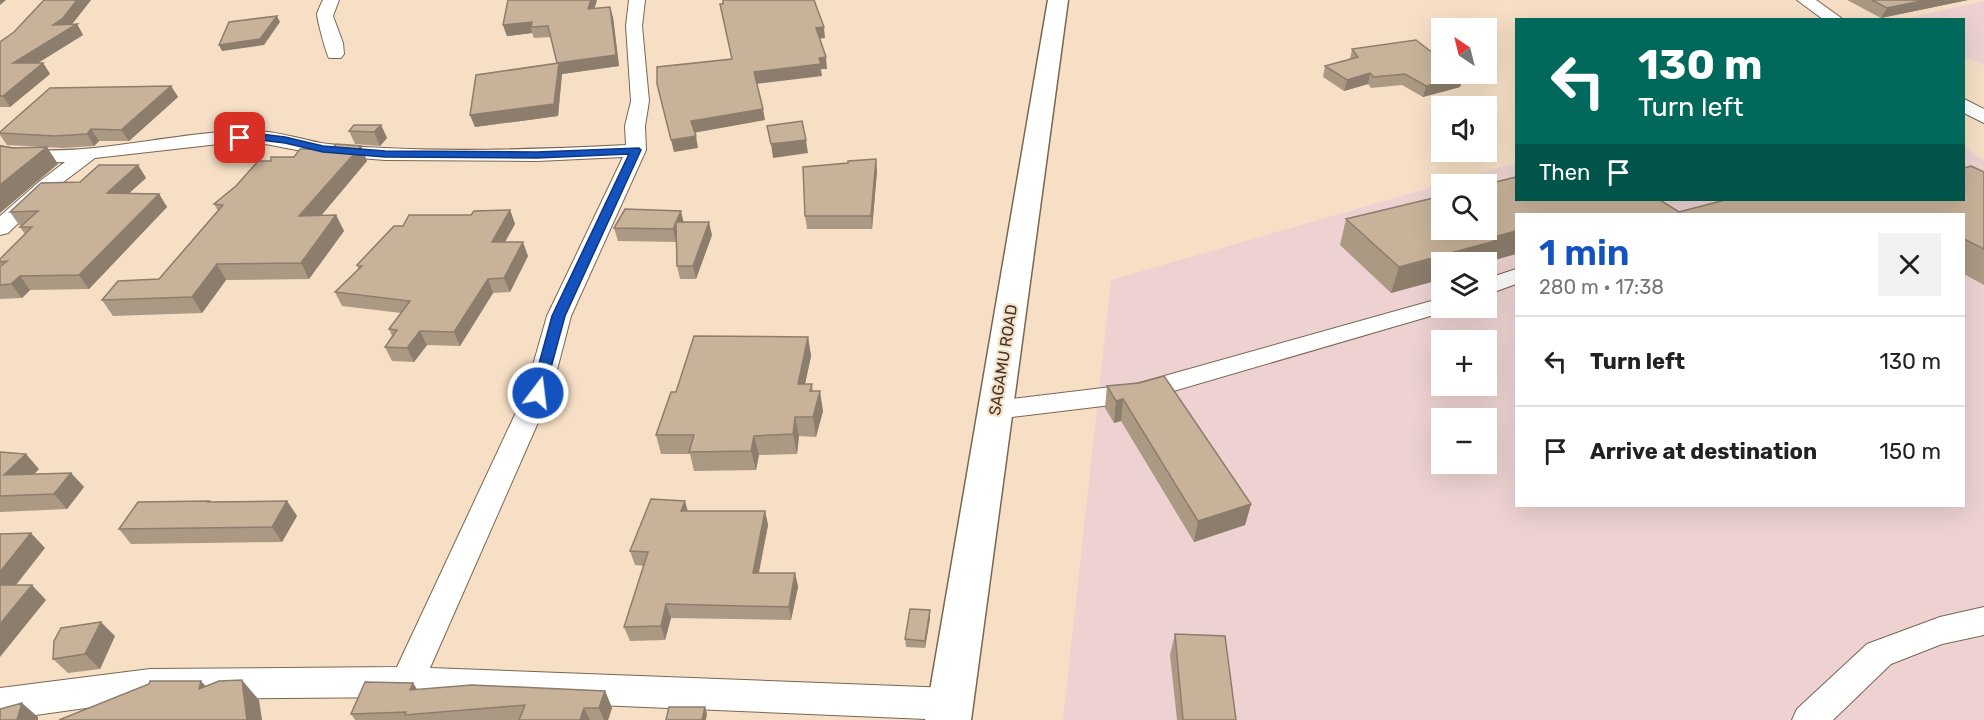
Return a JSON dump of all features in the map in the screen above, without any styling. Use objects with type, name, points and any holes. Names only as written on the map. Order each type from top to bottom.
[{"type":"highway","name":"SAGAMU ROAD","points":[[949,712],[1058,0]]},
{"type":"street","points":[[332,0],[325,16],[335,54]]},
{"type":"street","points":[[407,682],[538,393],[559,316],[636,150],[636,126],[640,101],[634,26],[637,0]]},
{"type":"street","points":[[1805,0],[1833,18]]},
{"type":"street","points":[[1965,106],[1984,117]]},
{"type":"street","points":[[0,152],[25,157],[88,154],[219,138],[260,137],[323,149],[385,154],[537,155],[636,150]]},
{"type":"street","points":[[0,228],[56,178],[88,154]]},
{"type":"street","points":[[1497,284],[1515,276]]},
{"type":"street","points":[[995,410],[1136,393],[1431,308]]},
{"type":"street","points":[[1809,720],[1880,654],[1940,631],[1984,621]]},
{"type":"street","points":[[0,704],[150,684],[407,682],[949,712]]},
{"type":"shaded area","points":[[1984,1],[1984,65],[1965,57],[1965,18],[1908,18]]},
{"type":"shaded area","points":[[1965,148],[1984,160],[1984,720],[1063,720],[1111,280],[1431,187],[1431,240],[1497,240],[1497,174],[1478,174],[1515,163],[1515,201],[1965,201]]},
{"type":"building","points":[[44,0],[77,0],[63,18],[53,25],[77,24],[13,63],[43,63],[3,96],[0,96],[0,42],[14,32]]},
{"type":"building","points":[[508,0],[591,0],[588,9],[610,7],[616,55],[557,63],[548,26],[531,27],[532,22],[503,25]]},
{"type":"building","points":[[723,0],[814,0],[824,27],[816,28],[826,57],[819,58],[821,64],[754,72],[763,109],[691,121],[696,136],[671,140],[657,84],[657,67],[732,59],[720,4],[723,4]]},
{"type":"building","points":[[1872,0],[1925,0],[1887,8]]},
{"type":"building","points":[[277,16],[260,39],[219,45],[229,22]]},
{"type":"building","points":[[1416,40],[1431,52],[1431,84],[1434,84],[1426,86],[1405,74],[1374,77],[1370,73],[1347,80],[1325,66],[1358,57],[1352,49]]},
{"type":"building","points":[[559,63],[554,104],[470,115],[476,75]]},
{"type":"building","points":[[171,86],[121,130],[91,129],[87,134],[55,136],[0,133],[50,88]]},
{"type":"building","points":[[802,121],[806,140],[771,144],[767,126]]},
{"type":"building","points":[[354,125],[381,125],[374,132],[349,131]]},
{"type":"building","points":[[336,144],[361,146],[299,216],[336,215],[301,263],[217,264],[192,297],[102,300],[118,281],[159,279],[223,205],[214,204],[236,186],[258,161],[271,161],[271,157],[294,157],[300,149],[332,149]]},
{"type":"building","points":[[0,146],[13,148],[47,147],[0,185]]},
{"type":"building","points":[[876,159],[871,216],[805,216],[803,167]]},
{"type":"building","points":[[99,165],[138,165],[107,193],[159,194],[79,275],[20,276],[11,284],[0,285],[0,267],[7,261],[0,262],[0,259],[32,227],[20,227],[38,211],[10,212],[41,183],[80,182]]},
{"type":"building","points":[[1971,166],[1984,172],[1984,249],[1965,240],[1965,213],[1515,213],[1515,231],[1497,236],[1497,182],[1515,177],[1515,201],[1662,201],[1679,212],[1721,201],[1965,201],[1965,168]]},
{"type":"building","points":[[1431,199],[1431,240],[1495,241],[1454,252],[1431,252],[1431,258],[1399,267],[1346,219]]},
{"type":"building","points":[[625,209],[681,211],[673,229],[614,228]]},
{"type":"building","points":[[510,210],[492,242],[523,242],[504,278],[488,279],[454,332],[420,331],[407,348],[385,347],[397,330],[389,329],[410,301],[335,292],[362,266],[357,265],[394,226],[403,226],[409,215],[471,215],[474,211]]},
{"type":"building","points":[[676,222],[709,222],[693,266],[677,266]]},
{"type":"building","points":[[694,336],[808,337],[798,384],[812,384],[810,391],[820,391],[813,417],[795,417],[793,434],[754,436],[751,451],[689,452],[694,435],[656,435],[671,392],[676,392]]},
{"type":"building","points":[[1164,376],[1251,504],[1198,521],[1123,399],[1116,401],[1107,386],[1139,383]]},
{"type":"building","points":[[0,452],[26,454],[4,475],[71,473],[54,494],[0,496]]},
{"type":"building","points":[[651,499],[685,501],[681,511],[765,511],[753,573],[795,573],[789,607],[666,604],[661,626],[624,627],[648,552],[630,551]]},
{"type":"building","points":[[287,501],[272,527],[119,529],[138,502]]},
{"type":"building","points":[[31,533],[0,572],[0,534]]},
{"type":"building","points":[[0,585],[32,585],[0,624]]},
{"type":"building","points":[[910,609],[930,610],[925,641],[905,639]]},
{"type":"building","points":[[101,622],[85,654],[53,659],[54,641],[61,628]]},
{"type":"building","points":[[1175,634],[1225,636],[1236,720],[1183,720]]},
{"type":"building","points":[[242,680],[247,720],[59,720],[149,684],[150,681],[201,681],[199,689],[219,681]]},
{"type":"building","points":[[365,682],[413,683],[410,690],[472,685],[605,691],[599,708],[584,708],[580,720],[519,720],[525,705],[405,715],[406,712],[351,714]]},
{"type":"building","points":[[22,703],[17,720],[0,720],[0,709]]},
{"type":"building","points":[[669,707],[705,707],[702,720],[666,720]]},
{"type":"route","points":[[240,138],[260,137],[323,149],[385,154],[537,155],[636,150],[559,316],[538,393]]}]
